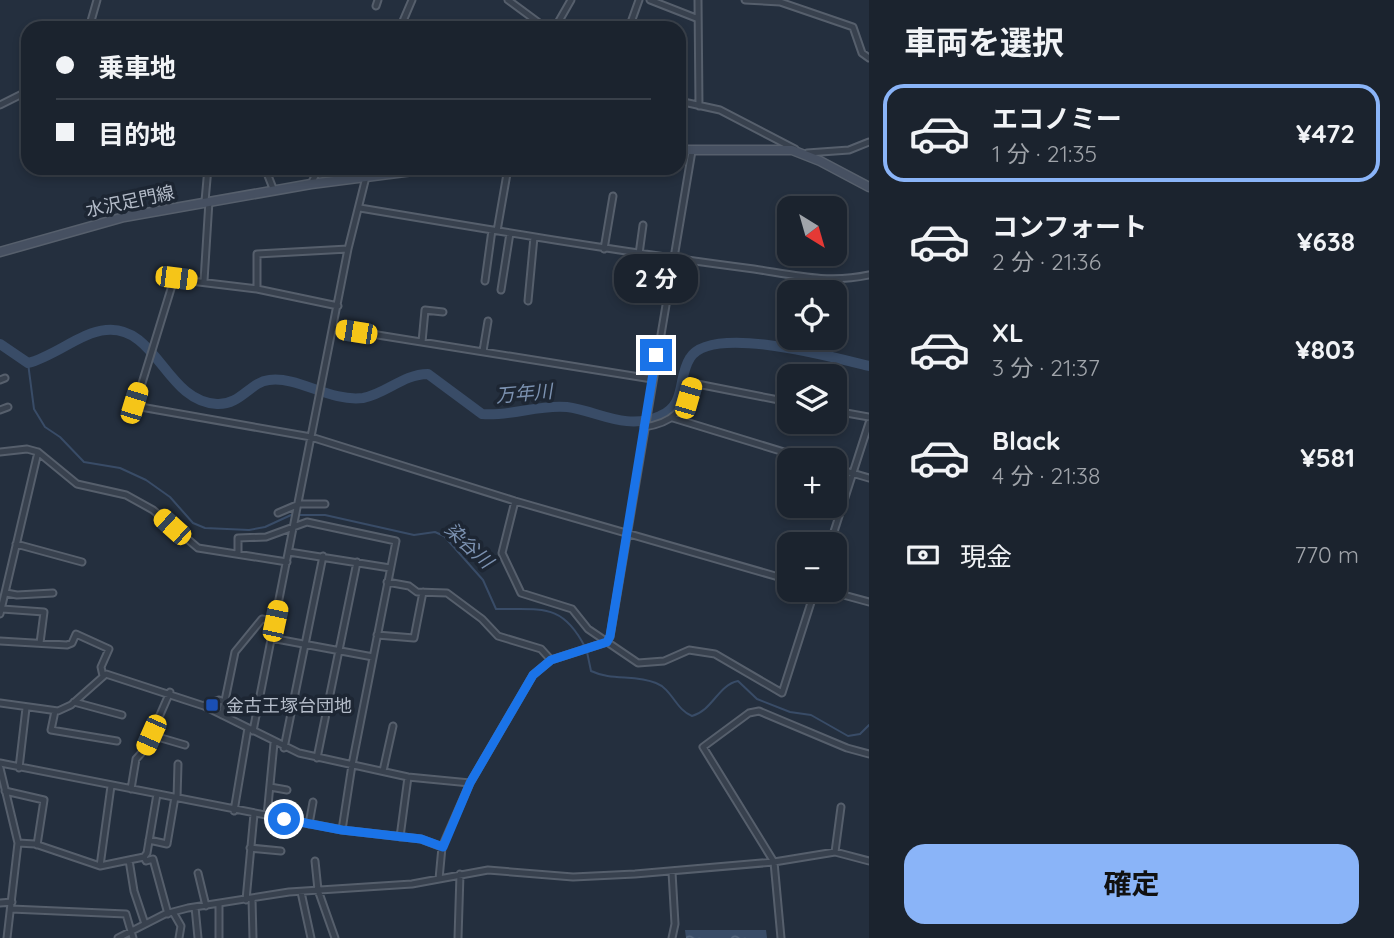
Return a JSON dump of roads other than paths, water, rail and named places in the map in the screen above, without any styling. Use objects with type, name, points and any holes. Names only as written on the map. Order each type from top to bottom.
[{"type":"main road","points":[[686,151],[781,149],[802,153],[869,187]]},
{"type":"main road","name":"水沢足門線","points":[[0,252],[124,217],[311,184],[382,175]]},
{"type":"street","points":[[91,21],[97,0]]},
{"type":"street","points":[[403,21],[412,0]]},
{"type":"street","points":[[508,0],[536,21]]},
{"type":"street","points":[[559,21],[571,0]]},
{"type":"street","points":[[632,21],[639,0]]},
{"type":"street","points":[[650,0],[696,18]]},
{"type":"street","points":[[698,0],[696,18],[699,106]]},
{"type":"street","points":[[745,0],[780,2],[852,27],[862,53],[869,58]]},
{"type":"street","points":[[0,106],[21,95]]},
{"type":"street","points":[[686,103],[720,110],[742,119],[802,153],[849,150],[869,142]]},
{"type":"street","points":[[607,642],[692,151]]},
{"type":"street","points":[[204,281],[208,175]]},
{"type":"street","points":[[268,175],[274,191]]},
{"type":"street","points":[[311,184],[316,175]]},
{"type":"street","points":[[485,281],[506,175]]},
{"type":"street","points":[[234,811],[296,522],[348,249],[366,177]]},
{"type":"street","points":[[604,248],[613,196]]},
{"type":"street","points":[[360,208],[671,260],[822,281],[869,275]]},
{"type":"street","points":[[639,254],[643,225]]},
{"type":"street","points":[[501,290],[510,233]]},
{"type":"street","points":[[528,301],[534,237]]},
{"type":"street","points":[[257,289],[257,254],[348,249]]},
{"type":"street","points":[[338,306],[257,289],[174,279],[135,406],[311,437],[515,501],[777,577]]},
{"type":"street","points":[[422,342],[425,310],[443,312]]},
{"type":"street","points":[[483,351],[488,321]]},
{"type":"street","points":[[334,328],[652,379]]},
{"type":"street","points":[[644,427],[673,418],[685,405],[692,383],[777,400]]},
{"type":"street","points":[[0,410],[8,407]]},
{"type":"street","points":[[847,413],[869,417]]},
{"type":"street","points":[[673,418],[777,450]]},
{"type":"street","points":[[834,532],[869,423]]},
{"type":"street","points":[[0,452],[27,449],[38,452],[77,484],[126,495],[153,510],[198,548],[287,562]]},
{"type":"street","points":[[38,452],[1,611],[44,612],[40,643]]},
{"type":"street","points":[[847,471],[869,478]]},
{"type":"street","points":[[515,501],[502,553],[519,591],[572,609],[588,629],[643,664],[664,661],[689,650],[715,654],[782,693],[811,602]]},
{"type":"street","points":[[278,513],[326,504]]},
{"type":"street","points":[[238,554],[238,538],[266,537],[296,522],[317,523],[396,541],[352,765],[342,830]]},
{"type":"street","points":[[16,544],[82,562]]},
{"type":"street","points":[[289,552],[390,568]]},
{"type":"street","points":[[284,748],[323,556]]},
{"type":"street","points":[[317,758],[357,562]]},
{"type":"street","points":[[387,582],[423,592],[447,593],[482,619],[498,636],[541,649],[551,660]]},
{"type":"street","points":[[377,635],[414,638],[423,592]]},
{"type":"street","points":[[6,593],[53,593]]},
{"type":"street","points":[[847,596],[869,602]]},
{"type":"street","points":[[222,715],[235,652],[262,619],[275,621]]},
{"type":"street","points":[[0,641],[70,644],[76,634],[109,649],[101,667],[103,676]]},
{"type":"street","points":[[271,638],[373,657]]},
{"type":"street","points":[[439,879],[443,847],[470,783],[533,675],[551,660],[607,642]]},
{"type":"street","points":[[103,676],[170,692],[204,706],[284,748],[317,758],[408,777],[470,783]]},
{"type":"street","points":[[0,703],[55,711],[74,702],[103,676]]},
{"type":"street","points":[[131,789],[136,759],[151,735],[170,692]]},
{"type":"street","points":[[204,706],[219,699],[225,702]]},
{"type":"street","points":[[74,702],[122,715]]},
{"type":"street","points":[[19,768],[26,708]]},
{"type":"street","points":[[55,711],[51,730],[117,741]]},
{"type":"street","points":[[781,938],[774,862],[703,747],[749,713],[759,711],[847,748],[869,754]]},
{"type":"street","points":[[383,771],[393,726]]},
{"type":"street","points":[[151,735],[186,745]]},
{"type":"street","points":[[267,816],[274,743]]},
{"type":"street","points":[[149,841],[167,844],[176,797],[178,764]]},
{"type":"street","points":[[7,938],[18,843],[0,766],[342,830],[421,839],[443,847]]},
{"type":"street","points":[[400,836],[408,777]]},
{"type":"street","points":[[100,866],[111,786]]},
{"type":"street","points":[[270,787],[287,790]]},
{"type":"street","points":[[5,791],[44,800],[37,845]]},
{"type":"street","points":[[144,857],[158,794]]},
{"type":"street","points":[[309,824],[313,802]]},
{"type":"street","points":[[835,852],[841,807]]},
{"type":"street","points":[[253,938],[249,900],[254,814]]},
{"type":"street","points":[[18,843],[37,845],[100,866],[144,857]]},
{"type":"street","points":[[250,848],[281,851]]},
{"type":"street","points":[[118,938],[132,935],[145,924],[170,913],[195,907],[301,891],[439,879],[502,869],[573,877],[671,872],[774,862],[835,852],[869,861]]},
{"type":"street","points":[[144,857],[146,861],[153,859],[170,913],[181,926],[179,938]]},
{"type":"street","points":[[129,860],[134,891],[145,924]]},
{"type":"street","points":[[315,861],[318,890],[335,938]]},
{"type":"street","points":[[671,872],[675,925],[672,938]]},
{"type":"street","points":[[198,873],[206,906]]},
{"type":"street","points":[[458,938],[460,874]]},
{"type":"street","points":[[301,891],[311,938]]},
{"type":"street","points":[[0,903],[12,902]]},
{"type":"street","points":[[219,904],[219,938]]},
{"type":"street","points":[[195,907],[198,938]]},
{"type":"street","points":[[11,909],[126,914],[132,935]]},
{"type":"water","points":[[685,930],[766,930],[767,938],[686,938]]},
{"type":"waterway","name":"万年川","points":[[0,344],[28,363],[97,332],[123,332],[138,339],[185,391],[200,400],[217,404],[233,401],[256,385],[269,380],[292,382],[338,396],[363,398],[411,377],[428,374],[482,414],[567,407],[624,421],[648,420],[669,411],[678,398],[690,358],[702,348],[722,343],[775,346],[869,366]]},
{"type":"waterway","name":"染谷川","points":[[28,363],[34,409],[45,427],[60,437],[84,462],[120,468],[146,480],[170,497],[193,523],[205,528],[249,530],[265,527],[291,515],[325,515],[414,535],[435,532],[444,536],[483,580],[496,609],[538,610],[559,615],[568,622],[585,647]]},
{"type":"waterway","name":"染谷川","points":[[587,652],[591,671],[656,683],[692,716],[705,709],[725,687],[738,681],[757,699],[790,712],[811,715],[848,736],[860,734],[869,725]]},
{"type":"place","name":"金古王塚台団地","points":[[212,705]]}]
